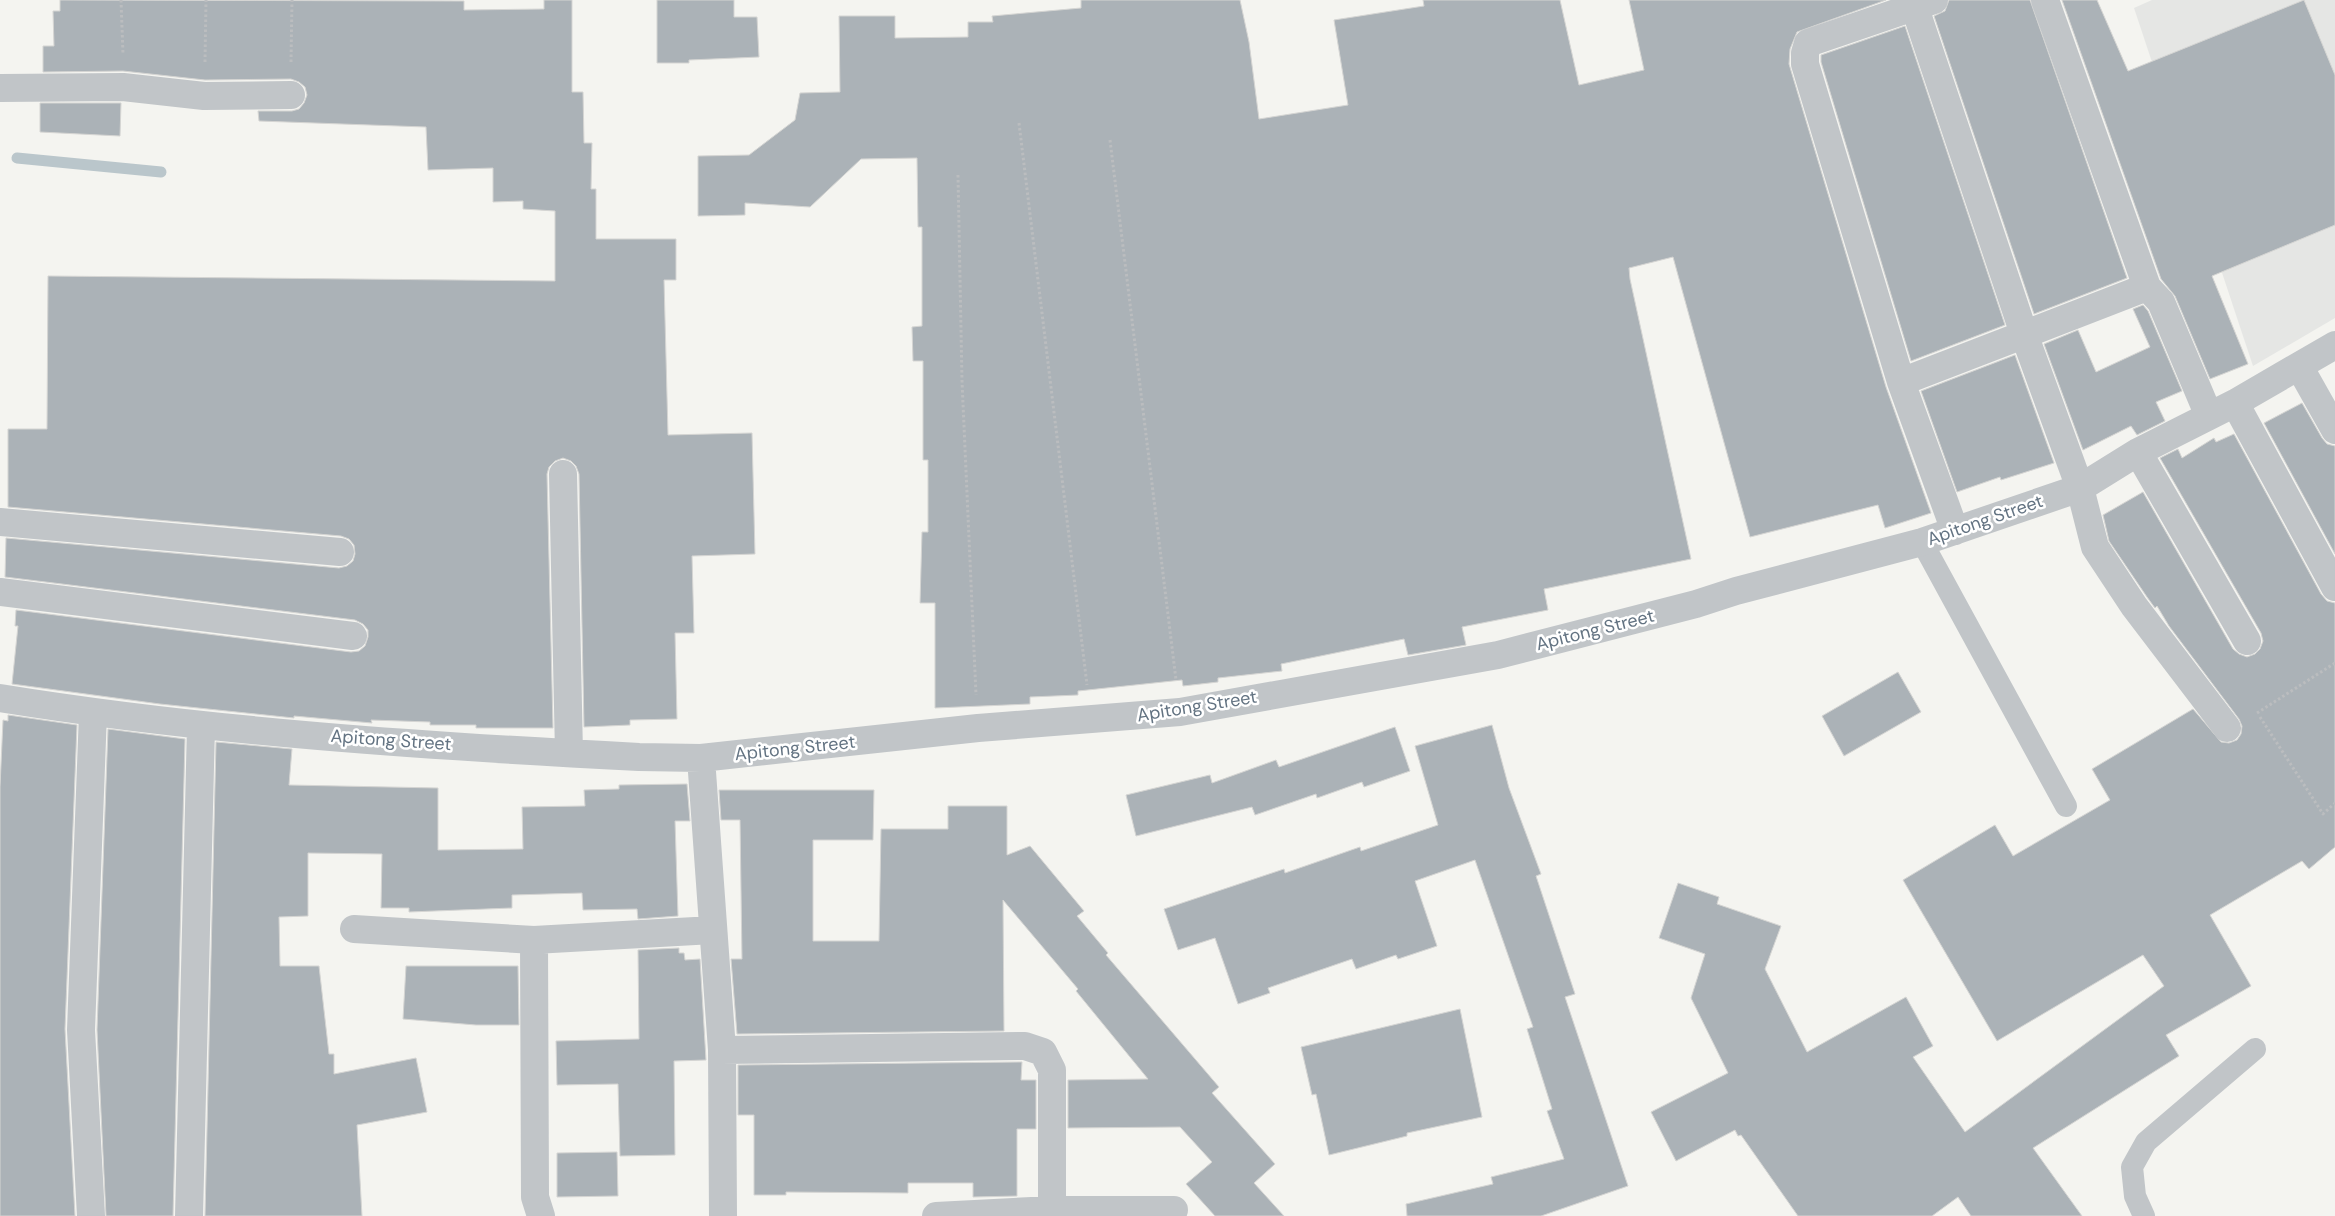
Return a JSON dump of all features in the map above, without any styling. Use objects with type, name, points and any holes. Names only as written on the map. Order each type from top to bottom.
[{"type":"street","points":[[2045,0],[2147,288],[2161,302],[2209,416]]},
{"type":"street","points":[[1955,531],[1901,382],[1805,64],[1805,53],[1808,43],[1924,4],[2024,334],[2080,488],[2095,547],[2134,606],[2228,728]]},
{"type":"street","points":[[0,88],[123,87],[204,96],[291,95]]},
{"type":"street","points":[[1901,382],[2147,288]]},
{"type":"street","name":"Apitong Street","points":[[0,698],[92,713],[201,726],[569,754],[701,758],[978,728],[1180,712],[1498,655],[1696,604],[1736,591],[1922,542],[2080,488],[2138,452],[2235,403],[2335,345]]},
{"type":"street","points":[[2298,366],[2335,430]]},
{"type":"street","points":[[2235,403],[2335,587]]},
{"type":"street","points":[[2138,452],[2247,641]]},
{"type":"street","points":[[563,474],[569,754]]},
{"type":"street","points":[[0,522],[340,552]]},
{"type":"street","points":[[0,592],[353,636]]},
{"type":"street","points":[[91,1216],[81,1030],[92,713]]},
{"type":"street","points":[[189,1216],[201,726]]},
{"type":"street","points":[[701,758],[722,1050],[723,1216]]},
{"type":"street","points":[[354,929],[534,940],[713,930]]},
{"type":"street","points":[[534,940],[535,1197],[541,1216]]},
{"type":"street","points":[[722,1050],[1025,1046],[1043,1052],[1052,1070],[1052,1210]]},
{"type":"street","points":[[936,1216],[1052,1210],[1174,1210]]},
{"type":"lane","points":[[1922,542],[2066,806]]},
{"type":"lane","points":[[2144,1216],[2135,1196],[2132,1168],[2146,1142],[2255,1049]]},
{"type":"path","points":[[121,0],[123,87]]},
{"type":"path","points":[[204,96],[206,0]]},
{"type":"path","points":[[291,95],[292,0]]},
{"type":"path","points":[[1019,123],[1091,720]]},
{"type":"path","points":[[1110,140],[1180,712]]},
{"type":"path","points":[[958,175],[962,380],[978,728]]},
{"type":"path","points":[[2258,714],[2335,663]]},
{"type":"path","points":[[2228,728],[2252,708],[2258,714],[2323,814],[2335,803]]},
{"type":"shaded area","points":[[2152,0],[2335,0],[2335,318],[2253,366],[2134,8]]},
{"type":"building","points":[[60,0],[464,1],[464,10],[544,9],[544,0],[572,0],[572,92],[583,92],[584,143],[592,143],[591,189],[596,189],[596,239],[676,239],[676,280],[664,280],[668,435],[752,433],[755,554],[692,556],[694,633],[675,633],[677,719],[630,720],[630,725],[584,727],[579,474],[576,466],[571,461],[563,458],[555,461],[549,467],[547,474],[553,728],[476,728],[476,725],[430,725],[430,722],[371,720],[372,723],[294,716],[294,718],[160,704],[12,684],[18,626],[15,626],[16,610],[351,652],[359,651],[365,646],[368,637],[368,630],[363,624],[355,620],[5,577],[6,538],[339,568],[347,566],[353,561],[355,554],[354,545],[349,539],[341,536],[8,507],[8,429],[47,429],[48,276],[555,281],[555,211],[523,209],[523,201],[493,202],[493,168],[428,170],[426,127],[259,121],[258,111],[292,111],[299,109],[304,103],[307,95],[305,87],[291,79],[205,80],[123,71],[43,72],[43,46],[54,46],[53,11],[60,11]]},
{"type":"building","points":[[657,0],[734,0],[734,17],[757,17],[759,57],[689,60],[689,63],[657,63]]},
{"type":"building","points":[[1081,0],[1240,0],[1249,42],[1259,119],[1348,105],[1334,20],[1424,6],[1423,0],[1560,0],[1579,85],[1644,70],[1629,0],[1886,0],[1797,32],[1790,49],[1789,64],[1886,387],[1931,513],[1885,528],[1878,505],[1750,537],[1673,257],[1629,268],[1691,559],[1544,589],[1548,610],[1462,627],[1466,645],[1408,655],[1404,639],[1281,664],[1282,671],[1218,678],[1218,682],[1183,686],[1182,680],[1078,691],[1078,695],[1030,697],[1030,704],[935,708],[935,603],[920,603],[922,532],[928,532],[928,460],[923,460],[923,361],[913,361],[912,327],[922,326],[922,227],[918,227],[917,158],[861,159],[810,207],[745,203],[745,215],[698,216],[698,156],[749,155],[795,120],[800,93],[840,92],[839,16],[895,16],[895,38],[968,37],[968,22],[993,22],[992,16],[1081,8]]},
{"type":"building","points":[[1949,0],[2030,0],[2127,278],[2034,314],[1934,16],[1945,11]]},
{"type":"building","points":[[2062,0],[2097,0],[2128,71],[2304,0],[2335,75],[2335,225],[2212,276],[2248,364],[2210,379],[2175,296],[2161,279]]},
{"type":"building","points":[[1905,26],[2005,325],[1911,361],[1821,62],[1821,55]]},
{"type":"building","points":[[40,103],[121,103],[120,136],[40,132]]},
{"type":"building","points":[[2143,305],[2148,311],[2182,391],[2156,402],[2165,421],[2137,435],[2131,426],[2083,450],[2044,344],[2078,330],[2096,372],[2150,347],[2133,309]]},
{"type":"building","points":[[2015,355],[2054,463],[2001,480],[2000,477],[1957,492],[1921,391]]},
{"type":"building","points":[[2302,403],[2322,438],[2327,444],[2335,446],[2335,554],[2264,423]]},
{"type":"building","points":[[2234,434],[2321,594],[2327,601],[2335,603],[2335,847],[2309,869],[2302,861],[2210,915],[2251,986],[2166,1035],[2179,1056],[2033,1148],[2082,1216],[1971,1216],[1958,1197],[1932,1216],[1798,1216],[1741,1135],[1738,1136],[1735,1130],[1676,1161],[1651,1112],[1728,1073],[1691,998],[1705,954],[1659,938],[1678,883],[1719,897],[1717,904],[1781,926],[1765,969],[1807,1052],[1906,997],[1933,1046],[1913,1057],[1965,1132],[2164,986],[2143,955],[1997,1041],[1903,880],[1995,825],[2013,856],[2110,800],[2092,769],[2193,709],[2221,742],[2229,743],[2237,740],[2241,734],[2242,726],[2239,719],[2169,626],[2157,606],[2155,608],[2109,541],[2103,515],[2143,492],[2233,649],[2247,657],[2255,654],[2260,649],[2263,641],[2261,633],[2160,458],[2178,449],[2182,458],[2214,438],[2216,442]]},
{"type":"building","points":[[1898,672],[1921,712],[1844,756],[1822,716]]},
{"type":"building","points":[[8,715],[77,725],[65,1029],[75,1216],[0,1216],[0,787],[3,720],[8,721]]},
{"type":"building","points":[[1492,725],[1509,788],[1541,874],[1536,876],[1575,994],[1565,997],[1628,1186],[1541,1216],[1407,1216],[1406,1204],[1493,1184],[1491,1177],[1564,1159],[1547,1111],[1552,1109],[1527,1029],[1533,1027],[1475,860],[1415,881],[1437,946],[1398,959],[1396,955],[1356,969],[1352,959],[1268,988],[1270,993],[1238,1004],[1215,938],[1178,950],[1164,909],[1284,869],[1285,873],[1360,847],[1361,851],[1438,825],[1415,746]]},
{"type":"building","points":[[1395,727],[1410,771],[1364,787],[1362,782],[1317,798],[1316,794],[1255,815],[1252,807],[1136,836],[1126,795],[1210,775],[1212,783],[1276,760],[1279,767]]},
{"type":"building","points":[[108,729],[185,739],[173,1216],[106,1216],[97,1030]]},
{"type":"building","points":[[216,742],[292,749],[289,785],[438,788],[438,850],[523,849],[522,807],[585,806],[584,790],[619,789],[619,785],[687,784],[690,821],[675,821],[678,916],[638,919],[637,909],[583,910],[582,893],[512,895],[512,908],[409,912],[409,908],[381,908],[382,854],[308,853],[308,916],[279,917],[280,966],[319,966],[329,1054],[334,1054],[334,1074],[416,1058],[427,1112],[357,1125],[362,1216],[205,1216]]},
{"type":"building","points":[[719,790],[874,790],[873,840],[813,840],[813,941],[879,941],[881,829],[948,829],[948,806],[1007,806],[1007,855],[1030,846],[1084,911],[1077,916],[1108,953],[1106,955],[1219,1087],[1212,1093],[1275,1164],[1254,1183],[1284,1216],[1215,1216],[1186,1184],[1212,1162],[1180,1127],[1068,1128],[1068,1080],[1148,1079],[1076,991],[1078,989],[1003,900],[1004,1031],[737,1034],[731,959],[742,959],[740,820],[721,820]]},
{"type":"building","points":[[679,948],[679,953],[684,953],[685,960],[700,959],[706,1060],[674,1061],[675,1155],[620,1156],[618,1084],[557,1085],[556,1041],[639,1039],[638,950]]},
{"type":"building","points":[[406,966],[518,966],[519,1025],[476,1025],[403,1019]]},
{"type":"building","points":[[1460,1009],[1482,1117],[1407,1133],[1407,1136],[1329,1155],[1316,1094],[1312,1095],[1301,1047]]},
{"type":"building","points":[[1022,1062],[1021,1080],[1036,1080],[1036,1129],[1017,1129],[1017,1196],[973,1197],[973,1183],[908,1183],[908,1193],[786,1192],[786,1195],[754,1195],[754,1115],[738,1115],[738,1065]]},
{"type":"building","points":[[617,1152],[618,1196],[557,1197],[557,1153]]},
{"type":"waterway","points":[[17,158],[161,172]]}]
